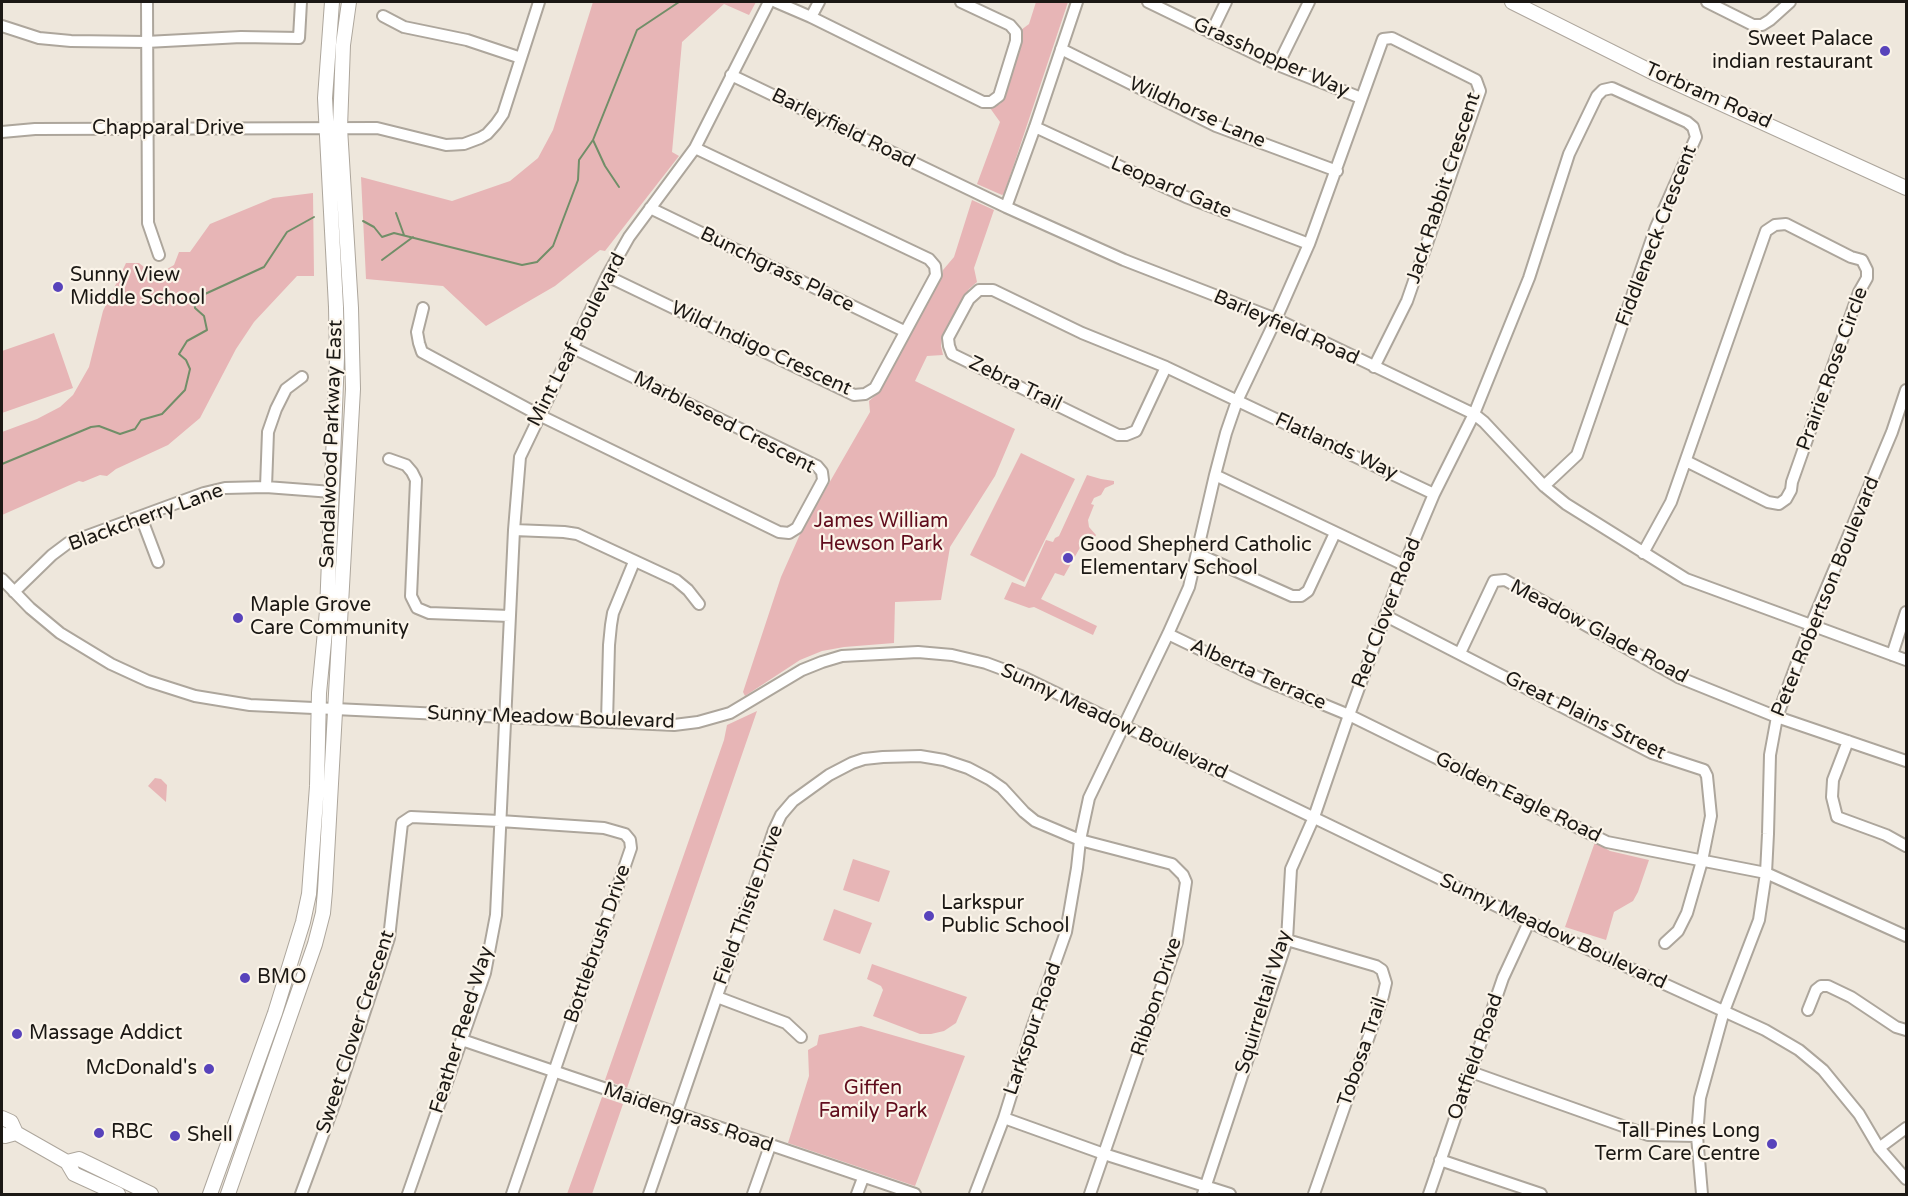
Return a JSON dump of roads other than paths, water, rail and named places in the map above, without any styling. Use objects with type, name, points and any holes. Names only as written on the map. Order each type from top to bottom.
[{"type":"main road","name":"Sandalwood Parkway East","points":[[228,1194],[315,944],[322,913],[326,876],[353,379],[351,308],[333,129],[325,98],[332,2]]},
{"type":"main road","name":"Sandalwood Parkway East","points":[[210,1194],[275,1013],[303,922],[309,894],[317,786],[318,708],[327,611],[337,357],[333,129],[349,2]]},
{"type":"main road","name":"Torbram Road","points":[[1512,2],[1656,74],[1906,188]]},
{"type":"main road","points":[[2,1118],[11,1122],[16,1133],[67,1162],[74,1174],[118,1194]]},
{"type":"main road","points":[[2,1134],[5,1136],[16,1133]]},
{"type":"main road","points":[[67,1162],[79,1159],[151,1194]]},
{"type":"street","points":[[147,2],[147,223],[159,255]]},
{"type":"street","points":[[2,26],[39,38],[71,41],[146,42],[242,37],[299,38],[301,2]]},
{"type":"street","name":"Chapparal Drive","points":[[2,132],[35,129],[381,129],[446,145],[473,142],[487,134],[500,119],[539,2]]},
{"type":"street","name":"Mint Leaf Boulevard","points":[[505,717],[520,457],[607,276],[629,237],[695,148],[769,2]]},
{"type":"street","points":[[776,2],[983,102],[991,102],[999,96],[1016,41],[1016,32],[1010,25],[961,2]]},
{"type":"street","points":[[811,17],[819,2]]},
{"type":"street","points":[[1006,207],[1077,2]]},
{"type":"street","name":"Grasshopper Way","points":[[1148,2],[1278,65],[1361,98]]},
{"type":"street","points":[[1211,33],[1226,2]]},
{"type":"street","points":[[1278,65],[1309,2]]},
{"type":"street","points":[[1707,2],[1753,25],[1762,25],[1791,2]]},
{"type":"street","points":[[383,16],[404,27],[467,39],[521,58]]},
{"type":"street","name":"Jack Rabbit Crescent","points":[[1198,554],[1215,475],[1237,401],[1309,244],[1383,39],[1392,38],[1476,80],[1480,91],[1407,301],[1374,367]]},
{"type":"street","name":"Wildhorse Lane","points":[[1061,49],[1216,126],[1337,171]]},
{"type":"street","name":"Barleyfield Road","points":[[730,75],[1006,207],[1124,260],[1276,319],[1474,414],[1544,486],[1566,504],[1686,579],[1906,660]]},
{"type":"street","name":"Fiddleneck Crescent","points":[[1474,414],[1529,278],[1569,154],[1597,96],[1603,90],[1612,87],[1687,122],[1693,127],[1696,137],[1656,227],[1577,454],[1544,486]]},
{"type":"street","name":"Leopard Gate","points":[[1035,127],[1186,197],[1309,244]]},
{"type":"street","name":"Wild Indigo Crescent","points":[[607,276],[854,395],[865,394],[875,388],[936,275],[935,266],[929,259],[695,148]]},
{"type":"street","name":"Bunchgrass Place","points":[[651,208],[904,331]]},
{"type":"street","name":"Prairie Rose Circle","points":[[1643,553],[1671,502],[1766,231],[1775,225],[1786,224],[1829,247],[1862,260],[1867,278],[1859,292],[1786,499],[1779,504],[1768,502],[1686,461]]},
{"type":"street","name":"Zebra Trail","points":[[1166,367],[1136,431],[1118,435],[952,354],[948,338],[969,299],[979,290],[993,290],[1082,333],[1166,367],[1237,401]]},
{"type":"street","points":[[423,308],[417,332],[422,352],[539,415]]},
{"type":"street","name":"Marbleseed Crescent","points":[[539,415],[779,532],[789,533],[797,528],[823,480],[822,472],[817,466],[573,348]]},
{"type":"street","points":[[266,487],[266,452],[271,424],[286,389],[302,376]]},
{"type":"street","name":"Peter Robertson Boulevard","points":[[1702,1194],[1697,1136],[1700,1098],[1724,1011],[1759,920],[1766,873],[1770,755],[1777,717],[1811,625],[1892,432],[1906,390]]},
{"type":"street","name":"Flatlands Way","points":[[1237,401],[1434,494]]},
{"type":"street","name":"Red Clover Road","points":[[1314,817],[1404,565],[1434,494],[1474,414]]},
{"type":"street","points":[[389,459],[406,465],[416,480],[411,596],[417,608],[429,613],[510,616]]},
{"type":"street","points":[[1215,475],[1404,565]]},
{"type":"street","name":"Blackcherry Lane","points":[[14,592],[52,555],[68,543],[204,494],[225,488],[266,487],[332,492]]},
{"type":"street","points":[[141,517],[158,562]]},
{"type":"street","points":[[514,530],[577,534],[676,580],[699,604]]},
{"type":"street","points":[[1198,554],[1292,596],[1301,596],[1308,591],[1335,533]]},
{"type":"street","name":"Larkspur Road","points":[[975,1194],[1004,1118],[1032,1028],[1066,932],[1089,798],[1189,587],[1198,554]]},
{"type":"street","points":[[607,723],[609,645],[613,613],[634,562]]},
{"type":"street","name":"Sunny Meadow Boulevard","points":[[2,579],[45,621],[76,644],[111,664],[148,681],[195,696],[250,705],[663,725],[698,722],[736,710],[793,674],[822,662],[853,655],[918,652],[968,658],[1004,669],[1529,922],[1765,1030],[1799,1050],[1823,1070],[1859,1114],[1879,1148],[1906,1179]]},
{"type":"street","name":"Meadow Glade Road","points":[[1460,653],[1494,581],[1505,579],[1678,677],[1777,717]]},
{"type":"street","points":[[1892,655],[1906,612]]},
{"type":"street","name":"Great Plains Street","points":[[1386,616],[1652,753],[1704,770],[1707,777],[1711,816],[1702,861]]},
{"type":"street","name":"Alberta Terrace","points":[[1168,634],[1257,677],[1349,715]]},
{"type":"street","name":"Golden Eagle Road","points":[[1349,715],[1607,842],[1766,873],[1906,936]]},
{"type":"street","name":"Feather Reed Way","points":[[408,1194],[485,973],[496,915],[505,717]]},
{"type":"street","points":[[1777,717],[1906,761]]},
{"type":"street","points":[[1848,741],[1833,780],[1832,798],[1837,817],[1906,846]]},
{"type":"street","name":"Field Thistle Drive","points":[[649,1194],[774,830],[781,815],[793,801],[829,775],[864,759],[920,756],[944,760],[968,768],[1002,788],[1023,812],[1035,821],[1080,840]]},
{"type":"street","name":"Sweet Clover Crescent","points":[[302,1194],[389,938],[402,823],[411,817],[500,821]]},
{"type":"street","name":"Squirreltail Way","points":[[1205,1190],[1287,940],[1291,869],[1314,817]]},
{"type":"street","name":"Bottlebrush Drive","points":[[500,821],[604,828],[625,834],[630,840],[629,856],[554,1071]]},
{"type":"street","name":"Ribbon Drive","points":[[1080,840],[1172,864],[1183,875],[1186,882],[1177,942],[1090,1194]]},
{"type":"street","points":[[1665,944],[1678,931],[1687,913],[1702,861]]},
{"type":"street","name":"Oatfield Road","points":[[1429,1194],[1503,978],[1529,922]]},
{"type":"street","name":"Tobosa Trail","points":[[1287,940],[1376,966],[1382,970],[1386,982],[1314,1194]]},
{"type":"street","points":[[1808,1010],[1816,990],[1821,986],[1828,986],[1851,997],[1896,1027],[1906,1030]]},
{"type":"street","points":[[717,997],[786,1023],[801,1037]]},
{"type":"street","name":"Maidengrass Road","points":[[462,1040],[862,1178],[915,1194]]},
{"type":"street","points":[[512,1194],[554,1071]]},
{"type":"street","points":[[1471,1072],[1648,1135],[1697,1136]]},
{"type":"street","points":[[1004,1118],[1205,1190],[1230,1194]]},
{"type":"street","points":[[1879,1148],[1906,1128]]},
{"type":"street","points":[[753,1194],[770,1146]]},
{"type":"street","points":[[1440,1160],[1541,1194]]},
{"type":"street","points":[[857,1194],[862,1178]]},
{"type":"waterway","points":[[363,221],[374,227],[382,237],[394,233],[522,265],[537,262],[553,246],[578,180],[579,160],[593,140],[637,30],[679,2]]},
{"type":"waterway","points":[[593,140],[605,166],[619,187]]},
{"type":"waterway","points":[[396,213],[404,235]]},
{"type":"waterway","points":[[2,464],[91,427],[99,426],[120,434],[135,429],[141,420],[162,414],[185,390],[190,369],[186,360],[179,354],[187,341],[207,330],[204,316],[195,308],[194,299],[264,267],[287,232],[314,217]]},
{"type":"waterway","points":[[382,260],[413,237]]},
{"type":"place","name":"Sweet Palace indian restaurant","points":[[1885,51]]},
{"type":"place","name":"Sunny View Middle School","points":[[58,287]]},
{"type":"place","name":"Good Shepherd Catholic Elementary School","points":[[1068,558]]},
{"type":"place","name":"Maple Grove Care Community","points":[[238,618]]},
{"type":"place","name":"Larkspur Public School","points":[[929,916]]},
{"type":"place","name":"BMO","points":[[245,978]]},
{"type":"place","name":"Massage Addict","points":[[17,1034]]},
{"type":"place","name":"McDonald's","points":[[209,1069]]},
{"type":"place","name":"RBC","points":[[99,1133]]},
{"type":"place","name":"Shell","points":[[175,1136]]},
{"type":"place","name":"Tall Pines Long Term Care Centre","points":[[1772,1144]]},
{"type":"park label","name":"James William Hewson Park","points":[[881,534]]},
{"type":"park label","name":"Giffen Family Park","points":[[873,1100]]}]
